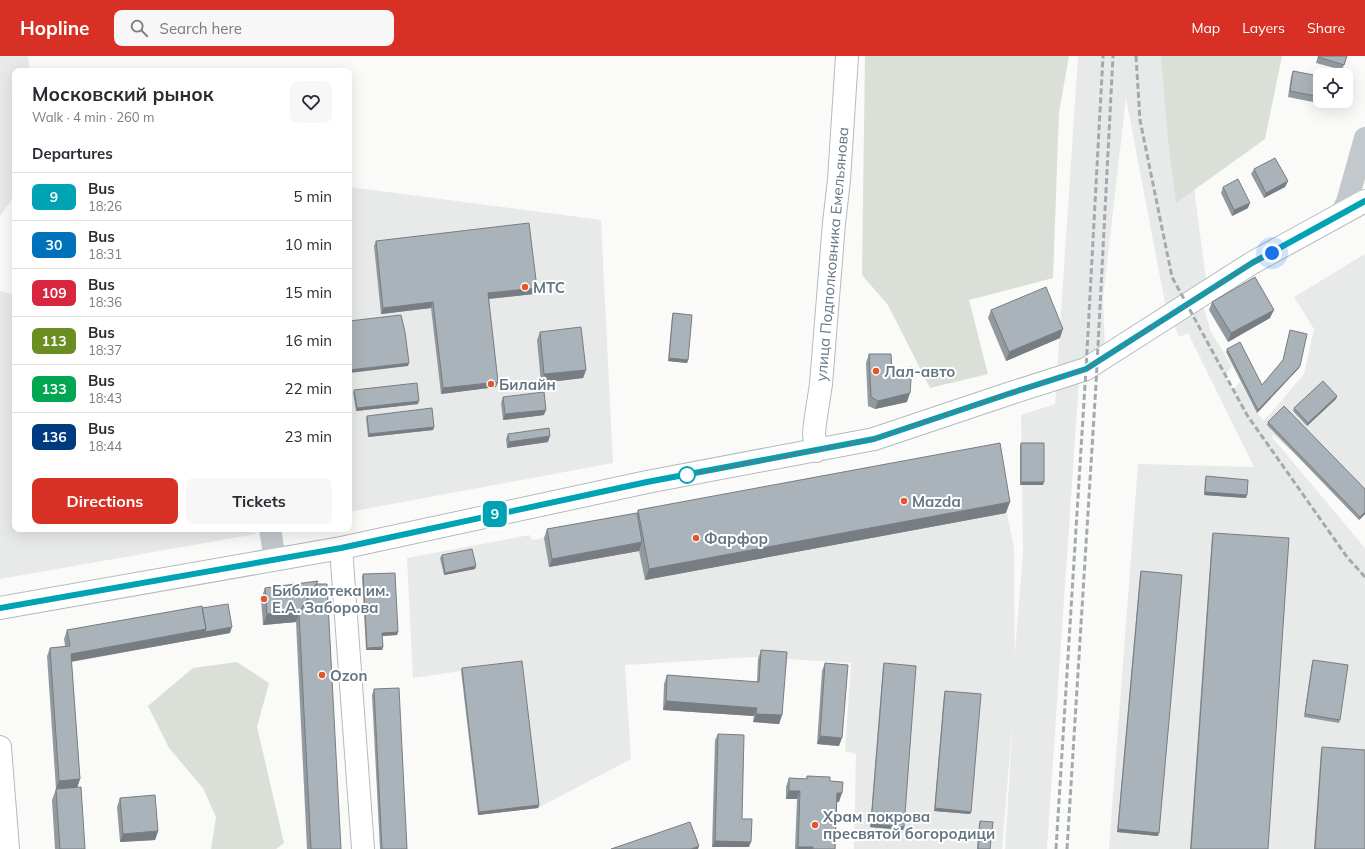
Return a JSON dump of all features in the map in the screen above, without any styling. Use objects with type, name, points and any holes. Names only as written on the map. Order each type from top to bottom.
[{"type":"main road","name":"улица Подполковника Емельянова","points":[[816,450],[814,434],[822,384],[834,223],[839,180],[847,56]]},
{"type":"main road","points":[[0,608],[341,548],[647,482],[874,439],[1086,369],[1252,263],[1365,201]]},
{"type":"main road","points":[[341,548],[363,849]]},
{"type":"main road","points":[[1,762],[8,849]]},
{"type":"street","points":[[1341,214],[1347,202],[1365,138]]},
{"type":"street","points":[[270,532],[275,559]]},
{"type":"shaded area","points":[[0,56],[28,56],[30,68],[12,68],[12,199],[0,216]]},
{"type":"shaded area","points":[[865,56],[1069,56],[1059,112],[1053,278],[969,300],[988,374],[930,388],[888,305],[862,275]]},
{"type":"shaded area","points":[[1078,56],[1177,56],[1207,288],[1202,302],[1211,332],[1232,366],[1225,376],[1233,390],[1240,382],[1257,413],[1264,421],[1304,374],[1314,329],[1294,297],[1365,254],[1365,513],[1273,435],[1272,437],[1365,548],[1365,849],[1109,849],[1138,464],[1254,467],[1188,333],[1179,337],[1165,303],[1126,98],[1103,298],[1105,353],[1080,366],[1047,849],[1005,849],[1013,717],[1002,849],[854,849],[856,754],[845,751],[851,663],[753,657],[625,665],[631,759],[538,808],[478,815],[461,671],[413,678],[407,558],[530,535],[532,540],[995,454],[1014,548],[1015,684],[1015,652],[1023,552],[1021,415],[1055,404]]},
{"type":"shaded area","points":[[1161,56],[1282,56],[1265,139],[1176,203],[1168,139]]},
{"type":"shaded area","points":[[352,187],[601,220],[613,463],[352,511]]},
{"type":"shaded area","points":[[0,291],[12,294],[12,532],[256,532],[256,534],[0,579]]},
{"type":"shaded area","points":[[237,662],[269,683],[257,727],[284,843],[276,849],[211,849],[216,817],[203,788],[169,748],[148,706],[193,668]]},
{"type":"building","points":[[1347,56],[1344,65],[1318,57]]},
{"type":"building","points":[[1293,71],[1313,75],[1313,96],[1290,91]]},
{"type":"building","points":[[1275,158],[1288,181],[1266,193],[1254,169]]},
{"type":"building","points":[[1238,179],[1250,203],[1234,210],[1223,187]]},
{"type":"building","points":[[529,223],[537,288],[488,293],[498,382],[443,388],[433,302],[383,308],[376,241]]},
{"type":"building","points":[[1255,277],[1274,310],[1231,333],[1212,302]]},
{"type":"building","points":[[1046,287],[1063,329],[1009,352],[991,310]]},
{"type":"building","points":[[673,313],[692,315],[688,360],[669,358]]},
{"type":"building","points":[[401,315],[409,363],[352,370],[352,321]]},
{"type":"building","points":[[581,327],[586,370],[544,374],[540,332]]},
{"type":"building","points":[[1290,330],[1307,334],[1300,366],[1258,410],[1227,349],[1240,342],[1262,385],[1283,360]]},
{"type":"building","points":[[869,354],[891,354],[892,373],[912,367],[910,393],[878,401],[871,397]]},
{"type":"building","points":[[1323,381],[1337,396],[1308,423],[1294,408]]},
{"type":"building","points":[[417,383],[419,401],[357,408],[354,390]]},
{"type":"building","points":[[544,392],[546,410],[505,414],[503,397]]},
{"type":"building","points":[[1284,406],[1365,489],[1365,512],[1360,517],[1268,422]]},
{"type":"building","points":[[432,408],[434,427],[369,434],[367,416]]},
{"type":"building","points":[[549,428],[550,436],[509,442],[508,434]]},
{"type":"building","points":[[1000,443],[1010,502],[649,569],[638,510]]},
{"type":"building","points":[[1021,443],[1044,443],[1044,482],[1021,482]]},
{"type":"building","points":[[1206,476],[1248,480],[1247,495],[1205,492]]},
{"type":"building","points":[[637,513],[642,542],[552,559],[547,529]]},
{"type":"building","points":[[1213,533],[1289,538],[1268,849],[1191,849]]},
{"type":"building","points":[[472,549],[476,566],[445,573],[442,555]]},
{"type":"building","points":[[1141,571],[1182,575],[1159,833],[1118,829]]},
{"type":"building","points":[[395,573],[398,632],[382,633],[383,647],[367,648],[363,574]]},
{"type":"building","points":[[318,581],[300,611],[267,614],[265,588]]},
{"type":"building","points":[[317,584],[327,584],[341,849],[311,849],[299,614]]},
{"type":"building","points":[[228,604],[232,627],[205,632],[206,629],[202,608]]},
{"type":"building","points":[[202,606],[206,629],[71,654],[80,779],[59,781],[50,648],[70,646],[67,630]]},
{"type":"building","points":[[761,650],[787,652],[782,715],[756,714],[757,708],[666,701],[667,675],[759,682]]},
{"type":"building","points":[[1313,660],[1348,665],[1340,720],[1305,714]]},
{"type":"building","points":[[522,661],[539,805],[479,812],[462,668]]},
{"type":"building","points":[[825,663],[848,665],[842,738],[820,736]]},
{"type":"building","points":[[884,663],[916,666],[904,827],[871,824]]},
{"type":"building","points":[[399,688],[407,849],[382,849],[374,689]]},
{"type":"building","points":[[945,691],[981,694],[971,812],[935,808]]},
{"type":"building","points":[[718,734],[744,735],[742,819],[752,819],[751,842],[715,841]]},
{"type":"building","points":[[1322,747],[1365,750],[1365,849],[1315,849]]},
{"type":"building","name":"Храм покрова пресвятой богородици","points":[[807,776],[830,777],[830,781],[843,782],[842,793],[837,793],[835,849],[798,847],[800,791],[789,791],[789,778],[807,779]]},
{"type":"building","points":[[81,787],[85,849],[60,849],[56,789]]},
{"type":"building","points":[[155,795],[158,831],[123,834],[120,798]]},
{"type":"building","points":[[980,821],[993,822],[990,849],[978,849]]},
{"type":"building","points":[[690,822],[699,846],[691,849],[611,849]]},
{"type":"railway","points":[[1056,849],[1086,369],[1103,56]]},
{"type":"railway","points":[[1067,849],[1096,384],[1113,56]]},
{"type":"railway","points":[[1136,56],[1140,120],[1172,277],[1247,415],[1347,557],[1365,577]]},
{"type":"bus line","name":"9","points":[[0,608],[341,548],[647,482],[874,439],[1086,369],[1252,263],[1365,201]]},
{"type":"place","name":"МТС","points":[[525,287]]},
{"type":"place","name":"Лал-авто","points":[[876,371]]},
{"type":"place","name":"Билайн","points":[[491,384]]},
{"type":"place","name":"Mazda","points":[[904,501]]},
{"type":"place","name":"Фарфор","points":[[696,538]]},
{"type":"place","name":"Библиотека им. Е.А. Заборова","points":[[264,599]]},
{"type":"place","name":"Ozon","points":[[322,675]]},
{"type":"place","name":"Храм покрова пресвятой богородици","points":[[815,825]]},
{"type":"route","points":[[687,475],[874,439],[1086,369],[1252,263],[1272,253]]}]
